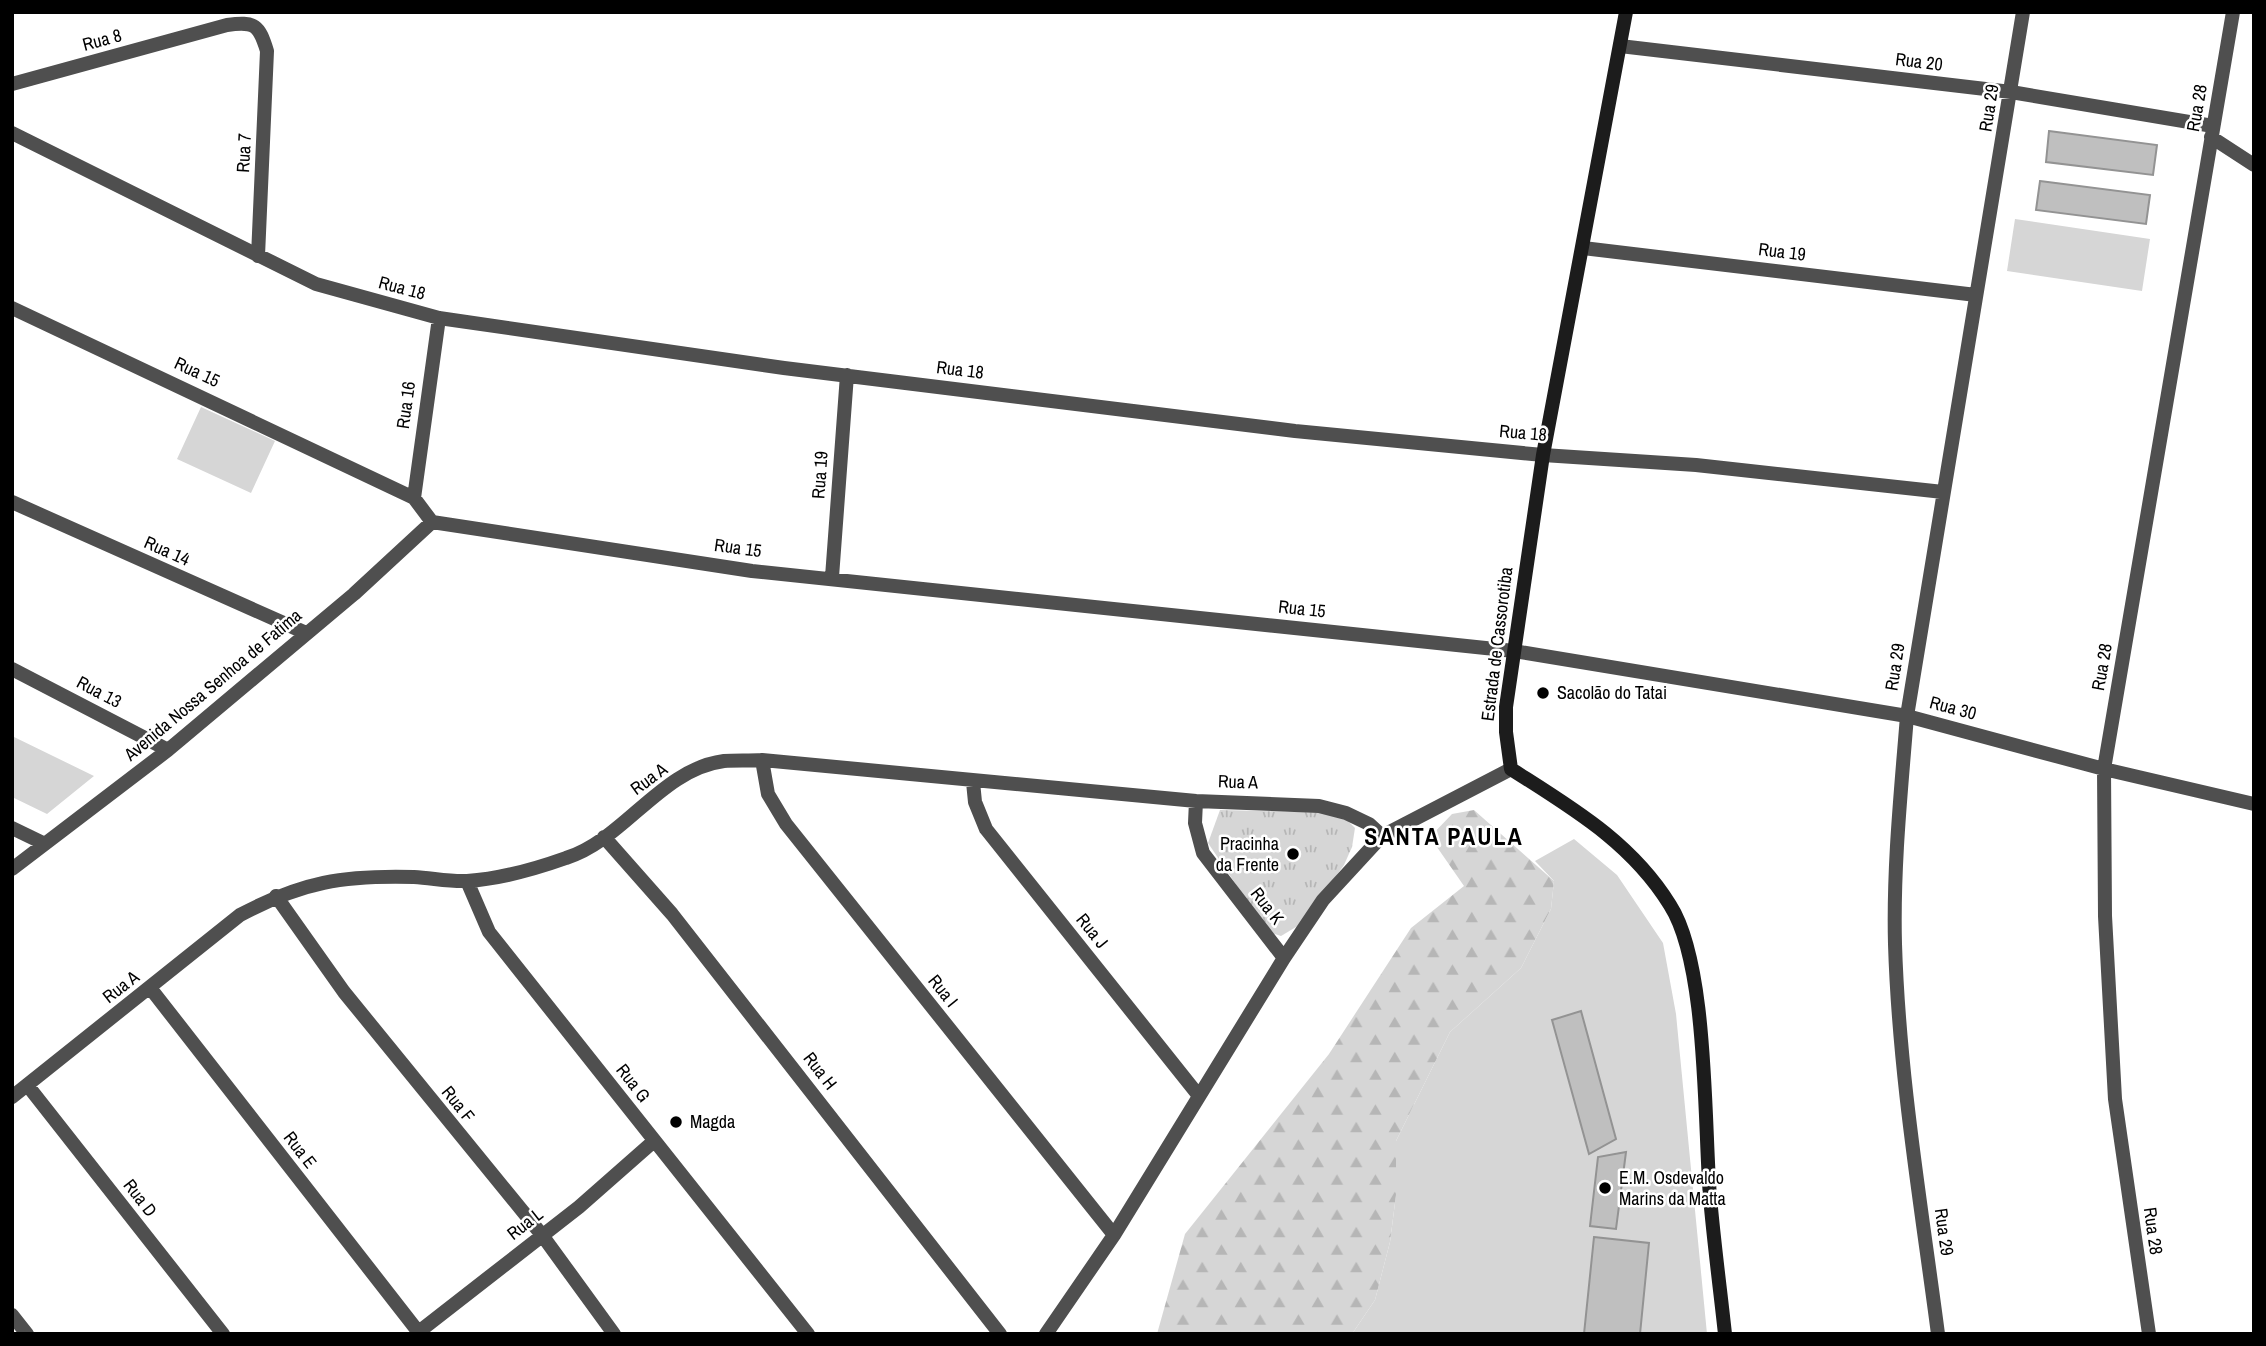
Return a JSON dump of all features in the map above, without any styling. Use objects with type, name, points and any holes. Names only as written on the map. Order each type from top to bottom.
[{"type":"main road","name":"Estrada de Cassorotiba","points":[[1511,769],[1506,732],[1514,651],[1543,455],[1626,12]]},
{"type":"main road","points":[[1511,769],[1597,825],[1620,844],[1645,869],[1672,908],[1690,957],[1699,1029],[1710,1198],[1725,1334]]},
{"type":"street","name":"Rua 29","points":[[1938,1334],[1904,1077],[1895,943],[1898,832],[1907,716],[2023,12]]},
{"type":"street","name":"Rua 28","points":[[2149,1334],[2115,1099],[2105,916],[2104,769],[2233,12]]},
{"type":"street","name":"Rua 8","points":[[12,84],[241,23],[257,27],[267,51]]},
{"type":"street","name":"Rua 20","points":[[1620,46],[2011,92],[2212,132],[2254,165]]},
{"type":"street","name":"Rua 7","points":[[258,256],[267,51]]},
{"type":"street","name":"Rua 18","points":[[12,133],[316,284],[439,318],[847,375],[1295,431],[1543,455],[1696,466],[1943,492]]},
{"type":"street","name":"Rua 19","points":[[1583,248],[1976,295]]},
{"type":"street","name":"Rua 15","points":[[12,308],[414,498],[432,522],[752,570],[1514,651]]},
{"type":"street","name":"Rua 16","points":[[414,498],[439,318]]},
{"type":"street","name":"Rua 19","points":[[832,577],[847,375]]},
{"type":"street","name":"Rua 14","points":[[12,502],[306,633]]},
{"type":"street","name":"Avenida Nossa Senhoa de Fatima","points":[[12,869],[168,750],[432,522]]},
{"type":"street","name":"Rua 30","points":[[1514,651],[1907,716],[2104,769],[2254,804]]},
{"type":"street","name":"Rua 13","points":[[12,669],[168,750]]},
{"type":"street","name":"Rua A","points":[[12,1097],[151,989],[240,915],[276,896],[307,884],[334,880],[412,877],[467,881],[528,870],[571,857],[604,837],[673,784],[700,768],[723,761],[762,761],[1196,800],[1319,806],[1346,813],[1369,824],[1382,836]]},
{"type":"street","name":"Rua I","points":[[762,761],[768,794],[786,824],[1114,1234]]},
{"type":"street","points":[[1046,1334],[1114,1234],[1284,958],[1323,900],[1382,836],[1511,769]]},
{"type":"street","name":"Rua J","points":[[973,782],[975,802],[986,828],[1199,1096]]},
{"type":"street","name":"Rua K","points":[[1196,800],[1195,822],[1203,853],[1284,958]]},
{"type":"street","points":[[12,828],[43,843]]},
{"type":"street","name":"Rua H","points":[[604,837],[672,914],[1000,1334]]},
{"type":"street","name":"Rua G","points":[[467,881],[489,932],[808,1334]]},
{"type":"street","name":"Rua F","points":[[276,896],[345,992],[542,1235],[614,1334]]},
{"type":"street","name":"Rua E","points":[[151,989],[418,1333]]},
{"type":"street","name":"Rua D","points":[[28,1086],[223,1334]]},
{"type":"street","name":"Rua L","points":[[418,1333],[579,1207],[654,1141]]},
{"type":"street","points":[[12,1315],[27,1334]]},
{"type":"green space","points":[[2015,219],[2150,239],[2142,291],[2007,271]]},
{"type":"green space","points":[[201,407],[275,441],[251,493],[177,459]]},
{"type":"green space","points":[[12,736],[94,776],[47,814],[12,797]]},
{"type":"green space","name":"Pracinha da Frente","points":[[1220,810],[1340,813],[1355,828],[1352,847],[1344,865],[1301,924],[1281,936],[1268,932],[1208,843]]},
{"type":"green space","points":[[1474,810],[1554,881],[1551,909],[1521,968],[1450,1032],[1396,1141],[1396,1195],[1390,1242],[1375,1300],[1352,1334],[1157,1334],[1185,1234],[1329,1054],[1411,928],[1464,886],[1430,837],[1452,814]]},
{"type":"green space","points":[[1574,839],[1617,875],[1663,943],[1676,1014],[1707,1334],[1352,1334],[1375,1300],[1390,1242],[1396,1195],[1396,1141],[1450,1032],[1521,968],[1551,909],[1554,881],[1535,861]]},
{"type":"building","points":[[2049,131],[2157,145],[2153,175],[2046,162]]},
{"type":"building","points":[[2040,181],[2150,195],[2146,224],[2036,210]]},
{"type":"building","points":[[1581,1011],[1616,1139],[1589,1154],[1552,1020]]},
{"type":"building","points":[[1626,1152],[1616,1229],[1590,1226],[1598,1157]]},
{"type":"building","points":[[1594,1237],[1649,1243],[1640,1334],[1584,1334]]},
{"type":"place","name":"Sacolão do Tatai","points":[[1543,693]]},
{"type":"place","name":"Pracinha da Frente","points":[[1293,854]]},
{"type":"place","name":"Magda","points":[[676,1122]]},
{"type":"place","name":"E.M. Osdevaldo Marins da Matta","points":[[1605,1188]]},
{"type":"district","name":"SANTA PAULA","points":[[1444,837]]}]
